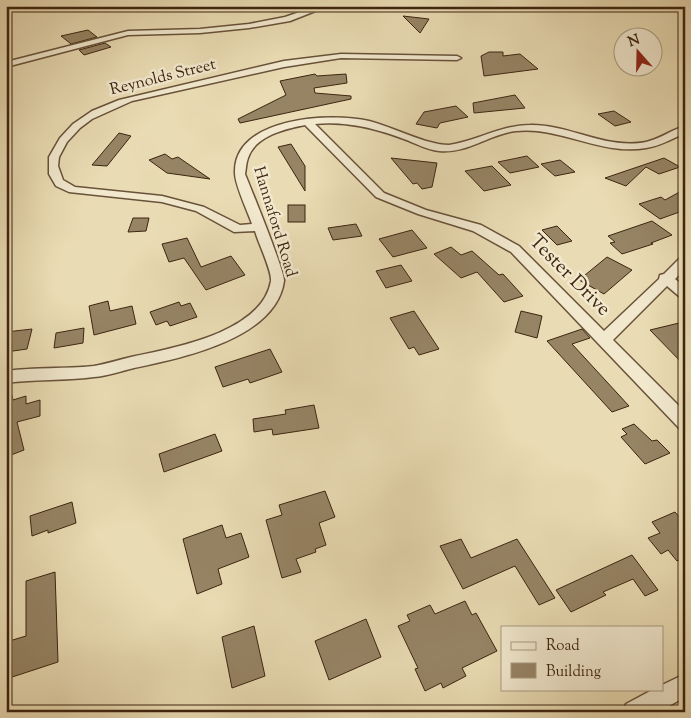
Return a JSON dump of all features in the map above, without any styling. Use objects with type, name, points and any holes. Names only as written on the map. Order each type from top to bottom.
[{"type":"street","points":[[6,65],[128,33],[200,31],[249,26],[287,19],[325,6]]},
{"type":"street","name":"Reynolds Street","points":[[258,227],[238,229],[200,209],[162,199],[73,190],[60,183],[54,174],[52,164],[54,154],[71,132],[83,121],[116,103],[149,94],[284,64],[355,55],[457,58]]},
{"type":"street","name":"Hannaford Road","points":[[6,377],[91,372],[176,353],[226,336],[263,312],[278,290],[278,280],[240,174],[239,163],[244,152],[252,143],[274,130],[323,120],[359,122],[439,148],[449,149],[460,147],[499,131],[515,128],[547,128],[594,142],[624,147],[655,143],[685,129]]},
{"type":"street","name":"Tester Drive","points":[[306,122],[380,195],[422,212],[477,228],[516,249],[685,423]]},
{"type":"street","points":[[604,340],[685,260]]},
{"type":"street","points":[[665,278],[685,294]]},
{"type":"street","points":[[634,712],[685,685]]},
{"type":"building","points":[[403,16],[429,19],[420,33]]},
{"type":"building","points":[[88,30],[97,37],[71,44],[61,36]]},
{"type":"building","points":[[105,43],[111,47],[84,55],[79,50]]},
{"type":"building","points":[[489,52],[503,52],[503,56],[520,54],[538,69],[484,76],[481,56]]},
{"type":"building","points":[[315,74],[317,76],[346,74],[347,83],[314,88],[315,93],[351,96],[351,99],[240,123],[238,119],[286,95],[280,81]]},
{"type":"building","points":[[515,95],[525,108],[474,113],[473,103]]},
{"type":"building","points":[[456,106],[468,117],[440,123],[437,128],[416,124],[424,112]]},
{"type":"building","points":[[614,111],[631,122],[615,126],[598,114]]},
{"type":"building","points":[[119,133],[131,136],[107,166],[92,165]]},
{"type":"building","points":[[291,144],[305,166],[305,191],[278,147]]},
{"type":"building","points":[[165,154],[172,159],[178,157],[210,179],[167,173],[149,160]]},
{"type":"building","points":[[527,156],[539,167],[510,173],[498,162]]},
{"type":"building","points":[[391,158],[437,163],[432,187],[422,189],[417,183],[413,184]]},
{"type":"building","points":[[664,158],[680,167],[659,174],[646,167],[626,186],[605,178]]},
{"type":"building","points":[[560,160],[575,172],[555,176],[541,164]]},
{"type":"building","points":[[492,166],[511,185],[484,191],[465,171]]},
{"type":"building","points":[[685,189],[685,210],[660,219],[639,204],[661,197],[665,200]]},
{"type":"building","points":[[288,205],[305,205],[305,222],[288,222]]},
{"type":"building","points":[[133,218],[149,218],[146,231],[128,232]]},
{"type":"building","points":[[652,221],[672,235],[651,243],[653,244],[622,254],[610,243],[615,242],[608,236]]},
{"type":"building","points":[[356,224],[362,236],[333,240],[328,228]]},
{"type":"building","points":[[557,226],[572,241],[557,245],[542,230]]},
{"type":"building","points":[[412,230],[427,248],[393,257],[379,239]]},
{"type":"building","points":[[187,238],[201,267],[231,256],[245,275],[206,290],[184,258],[169,262],[162,244]]},
{"type":"building","points":[[451,247],[461,255],[472,251],[499,275],[503,274],[523,296],[504,302],[477,272],[461,278],[434,254]]},
{"type":"building","points":[[607,257],[632,270],[604,294],[579,280]]},
{"type":"building","points":[[401,265],[412,281],[386,288],[376,271]]},
{"type":"building","points":[[108,301],[110,311],[132,306],[136,324],[94,335],[89,306]]},
{"type":"building","points":[[179,302],[181,306],[190,303],[197,317],[170,326],[167,321],[156,325],[150,312]]},
{"type":"building","points":[[414,311],[439,349],[419,355],[414,347],[409,349],[390,318]]},
{"type":"building","points":[[521,311],[542,316],[537,338],[515,332]]},
{"type":"building","points":[[679,323],[685,328],[685,366],[650,330]]},
{"type":"building","points":[[84,328],[83,343],[54,348],[56,333]]},
{"type":"building","points":[[32,329],[27,349],[6,352],[6,332]]},
{"type":"building","points":[[582,329],[590,338],[572,344],[629,406],[612,412],[547,341]]},
{"type":"building","points":[[270,349],[282,372],[250,383],[248,379],[223,387],[215,367]]},
{"type":"building","points":[[6,395],[12,395],[13,400],[26,396],[26,404],[40,400],[40,416],[17,422],[24,450],[6,457]]},
{"type":"building","points":[[314,405],[319,428],[273,435],[272,429],[254,432],[253,419],[286,414],[285,410]]},
{"type":"building","points":[[634,424],[652,441],[657,440],[670,453],[645,464],[621,437],[627,434],[622,429]]},
{"type":"building","points":[[215,434],[222,451],[164,472],[159,454]]},
{"type":"building","points":[[325,491],[335,517],[319,523],[326,545],[315,549],[316,552],[296,559],[301,572],[282,578],[266,520],[282,515],[279,505]]},
{"type":"building","points":[[72,502],[76,523],[48,533],[48,530],[32,536],[30,516]]},
{"type":"building","points":[[675,512],[685,524],[685,557],[677,561],[668,550],[661,554],[648,538],[660,533],[652,522]]},
{"type":"building","points":[[222,525],[226,538],[241,533],[249,557],[218,569],[222,584],[197,594],[183,539]]},
{"type":"building","points":[[461,539],[471,558],[517,539],[555,598],[539,605],[515,566],[463,589],[440,546]]},
{"type":"building","points":[[632,555],[658,590],[645,596],[633,579],[603,592],[606,595],[571,612],[556,590]]},
{"type":"building","points":[[55,572],[58,662],[6,679],[6,642],[26,636],[26,581]]},
{"type":"building","points":[[465,601],[472,615],[476,613],[497,651],[462,668],[466,676],[443,688],[441,683],[425,691],[415,669],[418,668],[398,626],[410,621],[407,615],[430,605],[435,614]]},
{"type":"building","points":[[366,619],[381,657],[329,680],[315,641]]},
{"type":"building","points":[[254,626],[265,676],[232,688],[222,637]]}]
